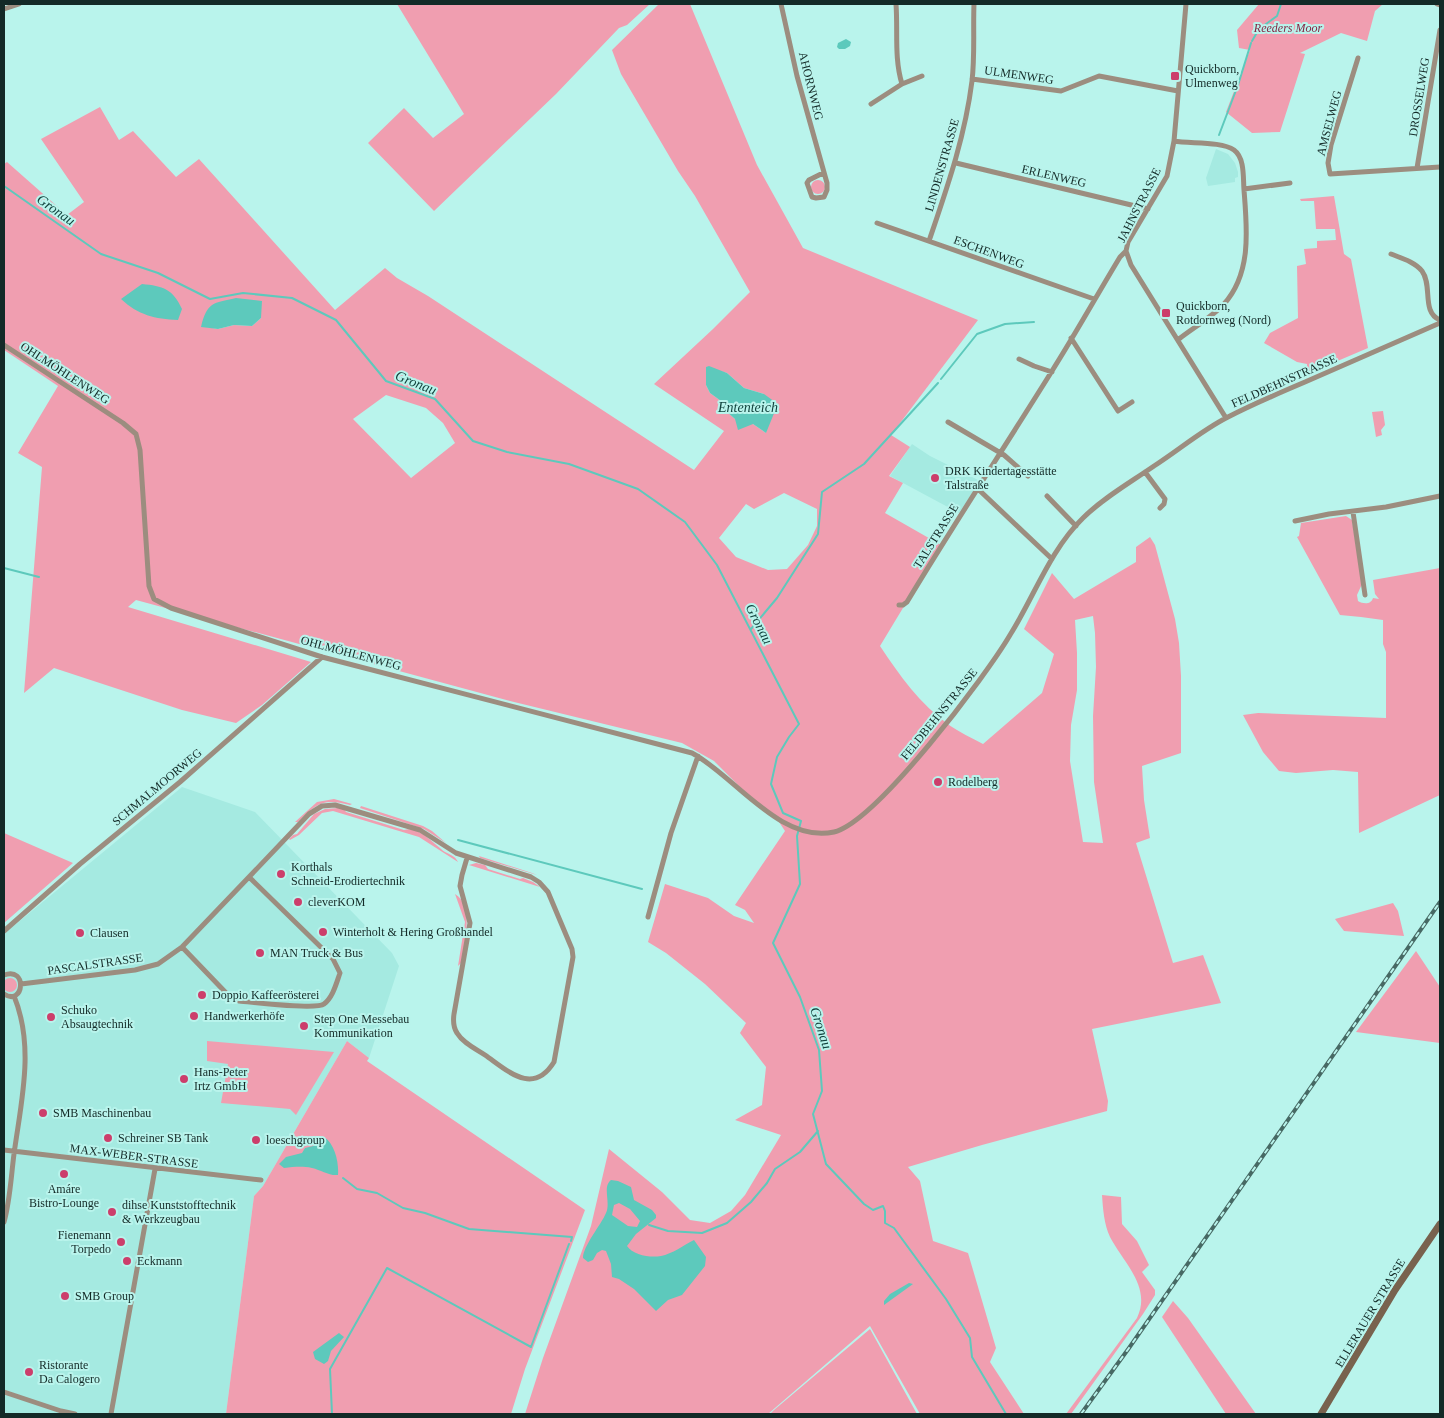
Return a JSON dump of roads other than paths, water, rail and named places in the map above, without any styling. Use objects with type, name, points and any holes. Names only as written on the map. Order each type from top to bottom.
[{"type":"main road","name":"ELLERAUER STRASSE","points":[[1322,1414],[1395,1290],[1440,1224]]},
{"type":"street","points":[[4,9],[19,4]]},
{"type":"street","name":"AHORNWEG","points":[[781,4],[797,76],[827,183],[824,197],[812,197],[807,183],[823,173]]},
{"type":"street","points":[[896,4],[897,52],[902,84]]},
{"type":"street","name":"LINDENSTRASSE","points":[[929,241],[956,163],[965,125],[972,79],[974,4]]},
{"type":"street","name":"JAHNSTRASSE","points":[[1186,4],[1174,141],[1167,176],[1130,236],[1126,251],[1131,264],[1226,418]]},
{"type":"street","name":"DROSSELWEG","points":[[1418,168],[1440,30]]},
{"type":"street","name":"AMSELWEG","points":[[1358,58],[1331,145],[1328,163],[1330,174],[1440,167]]},
{"type":"street","points":[[872,104],[902,84],[922,76]]},
{"type":"street","name":"ULMENWEG","points":[[972,79],[1061,91],[1099,76],[1178,92]]},
{"type":"street","points":[[1174,141],[1216,144],[1231,148],[1236,152],[1241,162],[1247,241],[1243,267],[1235,289],[1218,310],[1179,339]]},
{"type":"street","name":"ERLENWEG","points":[[956,163],[1148,209]]},
{"type":"street","points":[[1244,189],[1290,183]]},
{"type":"street","name":"ESCHENWEG","points":[[877,223],[1094,300]]},
{"type":"street","name":"TALSTRASSE","points":[[899,604],[903,605],[907,602],[941,545],[1052,372],[1120,257],[1126,251]]},
{"type":"street","points":[[1391,254],[1406,260],[1422,271],[1428,285],[1430,312],[1440,321]]},
{"type":"street","name":"FELDBEHNSTRASSE","points":[[698,756],[712,765],[766,812],[797,828],[817,833],[834,832],[849,826],[870,810],[917,759],[996,657],[1020,620],[1052,559],[1076,526],[1098,506],[1226,418],[1440,321]]},
{"type":"street","points":[[1072,338],[1118,411],[1132,402]]},
{"type":"street","name":"OHLMÖHLENWEG","points":[[4,345],[123,423],[136,434],[140,450],[149,586],[154,600],[171,608],[322,657],[590,726],[698,756]]},
{"type":"street","points":[[1019,359],[1052,372]]},
{"type":"street","points":[[948,422],[1000,453],[1028,476]]},
{"type":"street","points":[[1145,472],[1165,499],[1164,504],[1160,508]]},
{"type":"street","points":[[978,489],[1052,559]]},
{"type":"street","points":[[1047,496],[1076,526]]},
{"type":"street","points":[[1295,521],[1440,496]]},
{"type":"street","points":[[1353,512],[1365,595]]},
{"type":"street","name":"SCHMALMOORWEG","points":[[4,931],[80,864],[180,782],[322,657]]},
{"type":"street","points":[[648,917],[671,833],[698,756]]},
{"type":"street","name":"PASCALSTRASSE","points":[[21,984],[135,970],[158,964],[182,947],[310,814],[316,809],[327,805],[341,806],[420,830],[448,849],[467,858],[530,877],[539,882],[549,894],[572,949],[572,965],[554,1062],[543,1076],[528,1079],[514,1075],[465,1041],[455,1031],[453,1023],[454,1014],[470,923],[460,886],[467,858]]},
{"type":"street","points":[[182,947],[230,997],[239,1001],[322,1006],[331,998],[340,973],[333,959],[249,877]]},
{"type":"street","points":[[4,975],[14,974],[20,979],[21,984],[20,992],[14,996],[8,997],[4,994]]},
{"type":"street","points":[[4,1222],[22,1097],[25,1037],[14,996]]},
{"type":"street","name":"MAX-WEBER-STRASSE","points":[[4,1150],[261,1180]]},
{"type":"street","points":[[111,1414],[156,1169]]},
{"type":"street","points":[[4,1392],[75,1414]]},
{"type":"water","points":[[846,39],[851,42],[850,46],[845,49],[839,49],[837,47],[838,43]]},
{"type":"water","points":[[142,284],[162,288],[175,297],[182,309],[178,320],[162,319],[147,315],[134,309],[121,299]]},
{"type":"water","points":[[236,298],[262,301],[261,318],[252,326],[234,325],[218,329],[201,327],[206,313],[212,305]]},
{"type":"water","name":"Ententeich","points":[[709,366],[727,373],[744,388],[764,394],[775,402],[775,411],[766,433],[753,424],[738,430],[735,419],[726,411],[721,401],[710,393],[706,385],[706,367]]},
{"type":"water","points":[[324,1137],[331,1144],[336,1154],[338,1175],[331,1175],[308,1167],[284,1168],[279,1164],[286,1157],[302,1153],[305,1148],[313,1146]]},
{"type":"water","points":[[611,1180],[618,1181],[631,1187],[634,1200],[652,1210],[656,1215],[656,1218],[636,1234],[627,1246],[633,1252],[652,1257],[661,1256],[694,1240],[706,1257],[705,1266],[682,1295],[668,1300],[656,1311],[634,1289],[619,1279],[612,1277],[611,1264],[606,1251],[602,1250],[597,1253],[593,1260],[588,1262],[583,1258],[586,1248],[606,1213],[608,1183]],"holes":[[[619,1203],[630,1209],[640,1221],[637,1227],[628,1226],[612,1215],[614,1205]]]},
{"type":"water","points":[[909,1283],[913,1284],[884,1305],[884,1301],[890,1294]]},
{"type":"water","points":[[339,1333],[344,1337],[331,1351],[328,1361],[324,1364],[315,1359],[313,1352]]},
{"type":"waterway","points":[[1252,41],[1259,29],[1277,16],[1281,4]]},
{"type":"waterway","points":[[1219,135],[1238,85],[1251,43]]},
{"type":"waterway","name":"Gronau","points":[[4,186],[101,254],[158,273],[210,299],[243,293],[292,298],[336,320],[386,381],[435,399],[473,441],[507,452],[569,464],[638,489],[685,522],[717,565],[799,724],[777,757],[771,784],[783,813],[801,821],[797,836],[800,884],[773,943],[800,997],[819,1050],[822,1091],[813,1114],[826,1164],[864,1204],[873,1210],[883,1206],[885,1223],[894,1228],[946,1299],[970,1338],[972,1357],[1006,1414]]},
{"type":"waterway","points":[[941,379],[977,334],[1005,324],[1034,322]]},
{"type":"waterway","points":[[751,629],[777,598],[818,534],[822,492],[864,464],[938,383]]},
{"type":"waterway","points":[[4,568],[39,577]]},
{"type":"waterway","points":[[458,840],[642,889]]},
{"type":"waterway","points":[[649,1225],[668,1231],[702,1233],[727,1223],[751,1202],[767,1183],[775,1169],[800,1152],[818,1131]]},
{"type":"waterway","points":[[343,1178],[357,1189],[377,1193],[403,1208],[425,1213],[469,1229],[572,1237],[571,1241]]},
{"type":"waterway","points":[[332,1414],[330,1369],[387,1268],[531,1347],[569,1244]]},
{"type":"railway","points":[[1081,1414],[1440,902]]},
{"type":"place","name":"Quickborn, Ulmenweg","points":[[1175,76]]},
{"type":"place","name":"Quickborn, Rotdornweg (Nord)","points":[[1166,313]]},
{"type":"place","name":"DRK Kindertagesstätte Talstraße","points":[[935,478]]},
{"type":"place","name":"Rodelberg","points":[[938,782]]},
{"type":"place","name":"Korthals Schneid-Erodiertechnik","points":[[281,874]]},
{"type":"place","name":"cleverKOM","points":[[298,902]]},
{"type":"place","name":"Winterholt & Hering Großhandel","points":[[323,932]]},
{"type":"place","name":"Clausen","points":[[80,933]]},
{"type":"place","name":"MAN Truck & Bus","points":[[260,953]]},
{"type":"place","name":"Doppio Kaffeerösterei","points":[[202,995]]},
{"type":"place","name":"Handwerkerhöfe","points":[[194,1016]]},
{"type":"place","name":"Schuko Absaugtechnik","points":[[51,1017]]},
{"type":"place","name":"Step One Messebau Kommunikation","points":[[304,1026]]},
{"type":"place","name":"Hans-Peter Irtz GmbH","points":[[184,1079]]},
{"type":"place","name":"SMB Maschinenbau","points":[[43,1113]]},
{"type":"place","name":"Schreiner SB Tank","points":[[108,1138]]},
{"type":"place","name":"loeschgroup","points":[[256,1140]]},
{"type":"place","name":"Amáre Bistro-Lounge","points":[[64,1174]]},
{"type":"place","name":"dihse Kunststofftechnik & Werkzeugbau","points":[[112,1212]]},
{"type":"place","name":"Fienemann Torpedo","points":[[121,1242]]},
{"type":"place","name":"Eckmann","points":[[127,1261]]},
{"type":"place","name":"SMB Group","points":[[65,1296]]},
{"type":"place","name":"Ristorante Da Calogero","points":[[29,1372]]},
{"type":"park label","name":"Reeders Moor","points":[[1288,28]]}]
